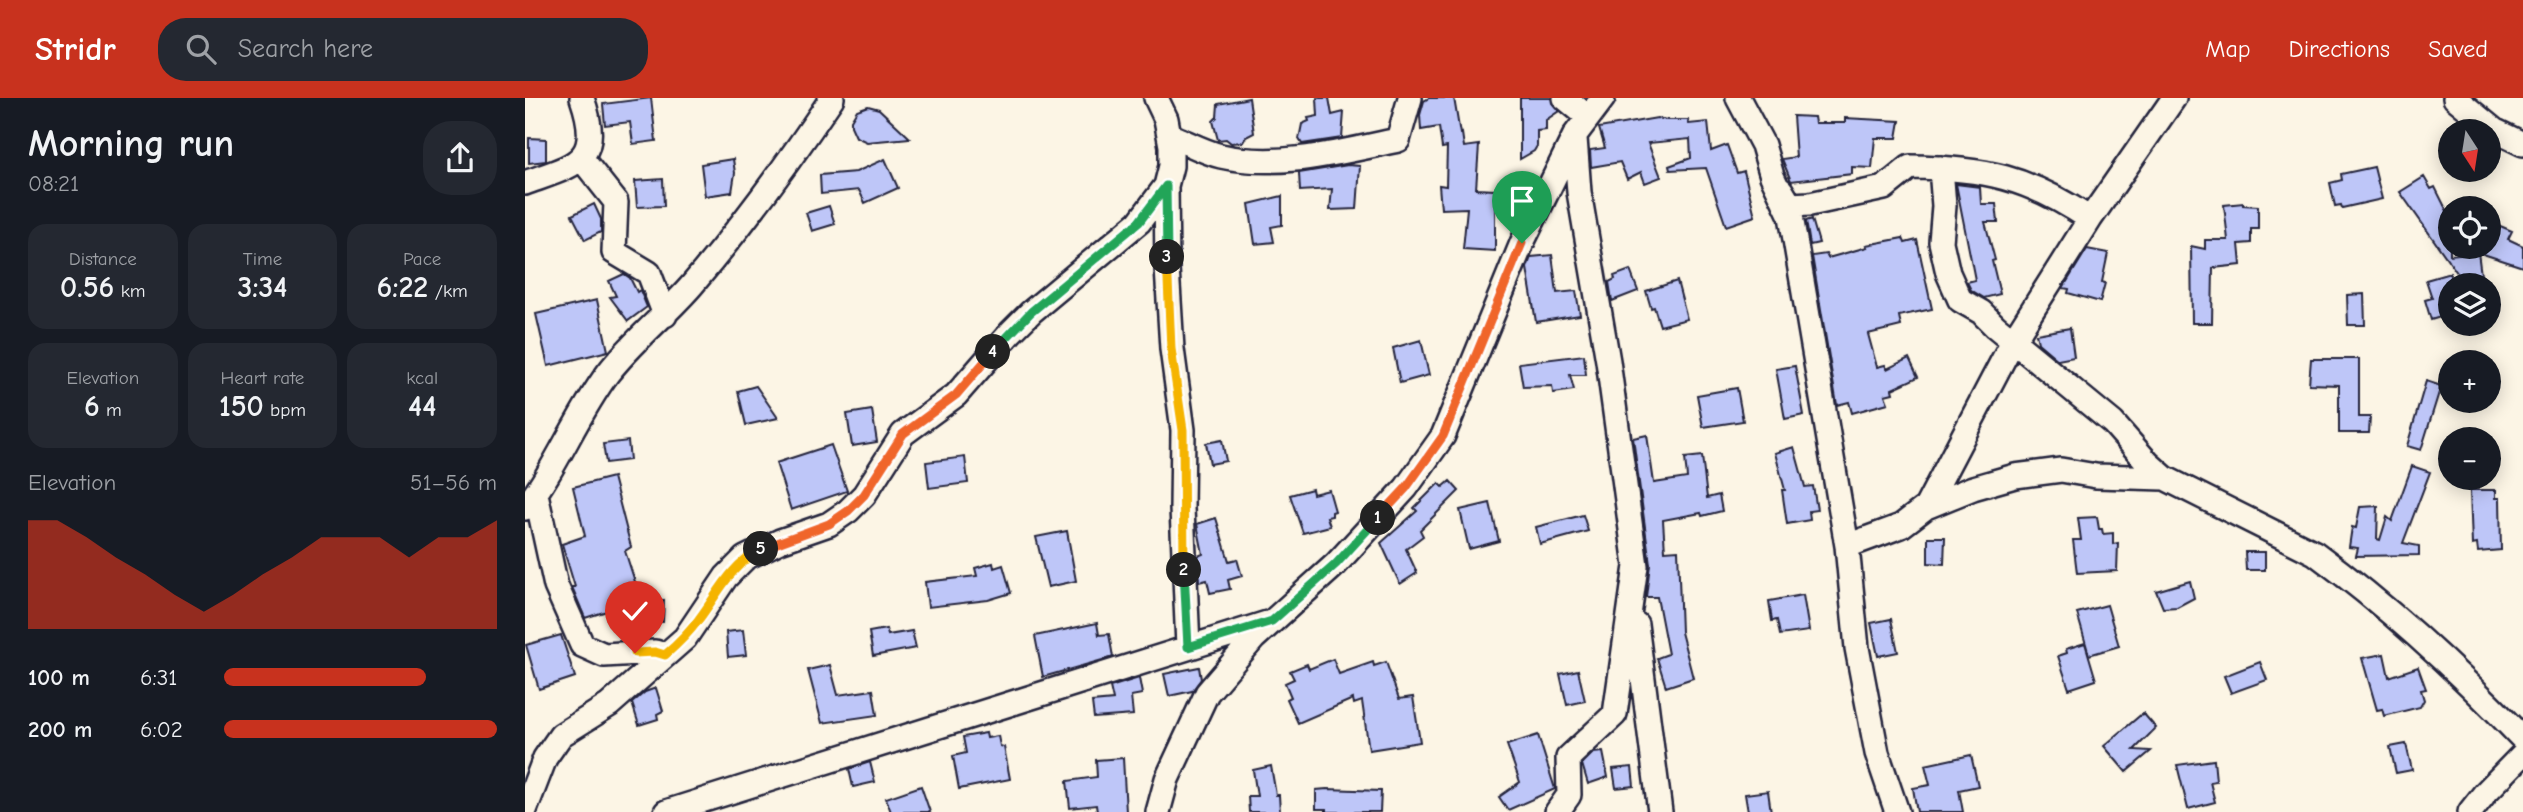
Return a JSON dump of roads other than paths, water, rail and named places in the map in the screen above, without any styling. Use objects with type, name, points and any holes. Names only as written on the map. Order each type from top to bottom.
[{"type":"street","points":[[525,183],[560,172],[582,159],[589,138],[582,98]]},
{"type":"street","points":[[665,655],[655,652],[604,655],[582,645],[556,586],[531,501],[603,381],[692,284],[787,164],[832,98]]},
{"type":"street","points":[[1156,98],[1170,134],[1171,166],[1166,186],[1169,314],[1183,430],[1182,508],[1188,647]]},
{"type":"street","points":[[1176,138],[1221,156],[1244,159],[1274,160],[1333,154],[1398,140],[1410,98]]},
{"type":"street","points":[[1565,98],[1593,110]]},
{"type":"street","points":[[1158,812],[1167,779],[1207,693],[1254,638],[1336,564],[1406,488],[1443,436],[1522,243],[1593,110],[1625,98]]},
{"type":"street","points":[[1738,98],[1763,145],[1772,176],[1791,216],[1847,546],[1857,648],[1877,753],[1897,812]]},
{"type":"street","points":[[1926,507],[2013,341],[2090,219],[2174,98]]},
{"type":"street","points":[[2455,98],[2494,130],[2523,145]]},
{"type":"street","points":[[1557,812],[1569,795],[1568,758],[1615,714],[1636,566],[1608,361],[1579,192],[1593,110]]},
{"type":"street","points":[[582,159],[616,202],[614,251],[649,273],[665,315]]},
{"type":"street","points":[[1772,176],[1790,205],[1822,202],[1884,188],[1910,167],[1978,171],[2035,187],[2090,219]]},
{"type":"street","points":[[1941,168],[1944,206],[1941,242],[1948,273],[1960,300],[1981,312],[2113,423],[2165,478],[2315,553],[2335,568],[2440,657],[2523,739]]},
{"type":"street","points":[[525,810],[545,758],[561,735],[609,705],[685,638],[726,577],[745,558],[780,541],[829,524],[848,511],[870,486],[903,434],[956,395],[1031,312],[1139,222],[1166,186]]},
{"type":"street","points":[[1847,546],[1901,526],[1926,507],[1973,488],[2015,476],[2061,470],[2096,476],[2165,478]]},
{"type":"street","points":[[1632,593],[1660,812]]},
{"type":"street","points":[[666,812],[1272,621]]},
{"type":"street","points":[[2470,812],[2523,754]]}]
